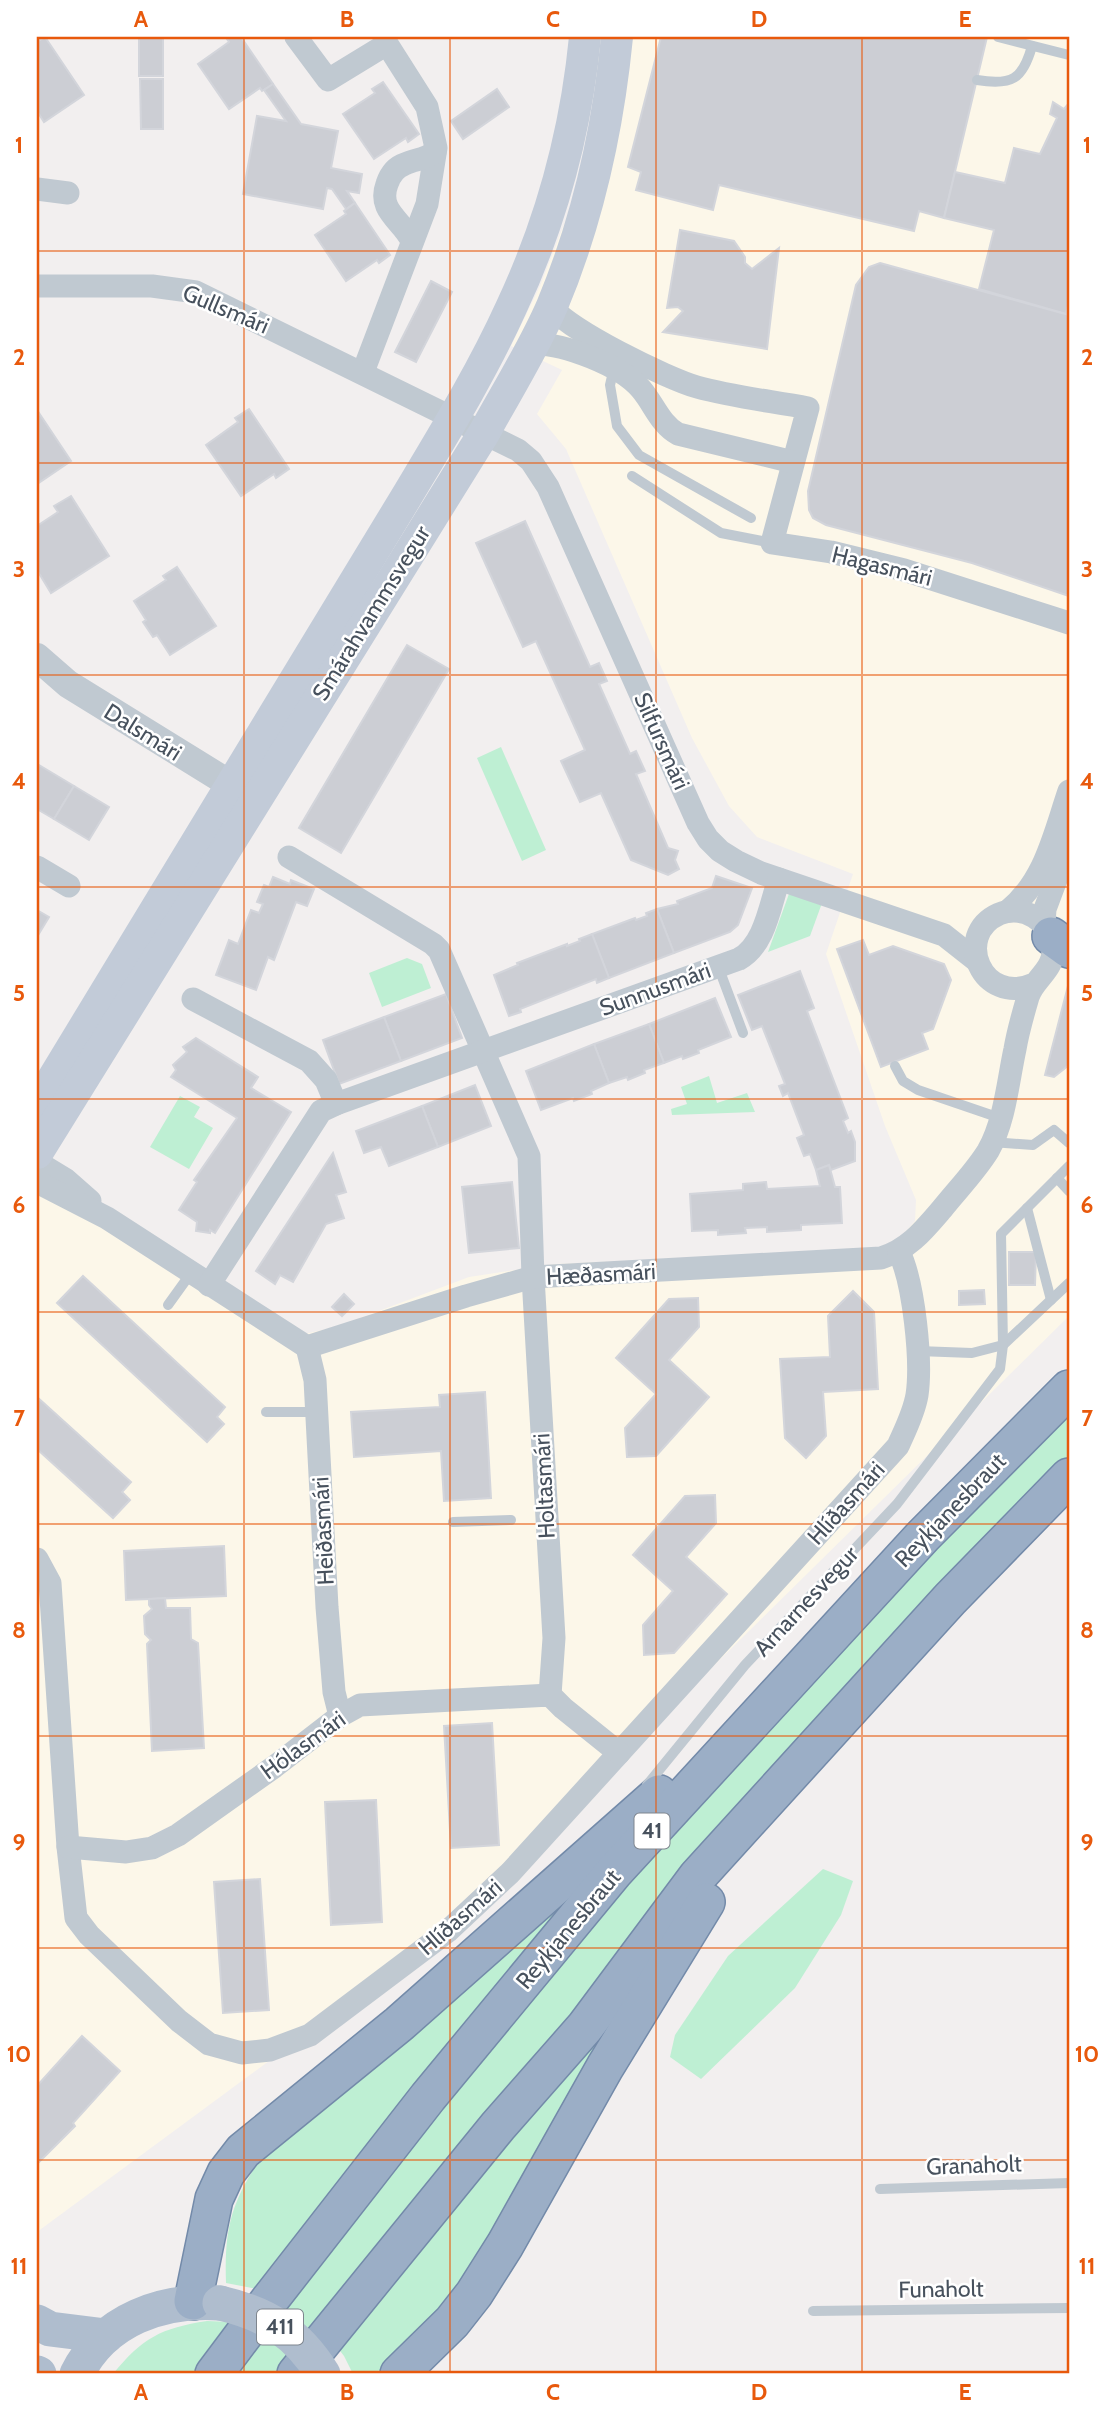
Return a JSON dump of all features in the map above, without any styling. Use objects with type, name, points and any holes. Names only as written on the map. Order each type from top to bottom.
[{"type":"highway","name":"Reykjanesbraut","points":[[214,2374],[310,2248],[490,2022],[614,1872],[923,1536],[1069,1389]]},
{"type":"highway","points":[[296,2374],[498,2126],[585,2026],[698,1878],[794,1769],[1069,1477]]},
{"type":"highway","points":[[1004,1544],[1069,1501]]},
{"type":"highway","points":[[207,2302],[214,2199],[226,2173],[243,2151],[399,2024],[782,1689]]},
{"type":"highway","points":[[399,2374],[452,2322],[480,2284],[693,1921],[794,1769]]},
{"type":"main road","name":"Smárahvammsvegur","points":[[37,1153],[243,792],[510,311],[540,236],[568,141],[585,37]]},
{"type":"main road","name":"Smárahvammsvegur","points":[[37,1105],[484,433],[533,344],[552,307],[584,215],[600,153],[613,83],[617,37]]},
{"type":"main road","name":"411","points":[[77,2374],[106,2336],[142,2314],[162,2306],[207,2302],[247,2309],[271,2320],[293,2336],[323,2374]]},
{"type":"main road","points":[[37,2322],[50,2329],[106,2336]]},
{"type":"street","points":[[296,37],[328,80],[387,44],[427,107],[435,152],[427,204],[363,372]]},
{"type":"street","points":[[412,241],[390,215],[384,198],[385,189],[395,170],[435,152]]},
{"type":"street","points":[[37,189],[68,193]]},
{"type":"street","name":"Gullsmári","points":[[37,286],[152,286],[187,289],[484,433]]},
{"type":"street","points":[[552,307],[564,320],[618,360],[667,426],[678,434],[793,462]]},
{"type":"street","points":[[533,344],[618,360],[698,387],[808,408],[772,542]]},
{"type":"street","name":"Silfursmári","points":[[484,433],[518,450],[531,461],[548,487],[708,839],[726,855],[761,873],[944,935],[977,961]]},
{"type":"street","name":"Hagasmári","points":[[772,542],[831,552],[904,570],[1069,623]]},
{"type":"street","name":"Dalsmári","points":[[37,657],[68,684],[243,792]]},
{"type":"street","points":[[1069,791],[1033,887],[1008,911],[998,915],[982,929],[975,950],[977,961],[984,975],[996,984],[1015,989],[1034,984],[1049,968],[1055,936],[1045,909],[1069,845]]},
{"type":"street","points":[[289,857],[364,911],[433,944],[439,950],[529,1156],[533,1278]]},
{"type":"street","points":[[37,867],[69,886]]},
{"type":"street","name":"Sunnusmári","points":[[200,1279],[321,1111],[739,959],[754,947],[779,879]]},
{"type":"street","points":[[1008,911],[1027,913],[1055,936]]},
{"type":"street","name":"Silfursmári","points":[[944,935],[982,929]]},
{"type":"street","name":"Hæðasmári","points":[[996,984],[1007,1008],[1015,1048]]},
{"type":"street","name":"Hæðasmári","points":[[307,1347],[466,1296],[533,1278],[871,1260],[899,1252],[927,1226],[977,1167],[992,1142],[1034,984]]},
{"type":"street","points":[[193,999],[309,1061],[326,1080],[336,1104]]},
{"type":"street","points":[[37,1162],[65,1179],[107,1218]]},
{"type":"street","points":[[37,1182],[107,1218],[307,1347]]},
{"type":"street","name":"Hlíðasmári","points":[[37,1559],[50,1583],[68,1847],[76,1918],[89,1935],[178,2021],[209,2045],[242,2053],[270,2050],[310,2035],[448,1931],[510,1873],[898,1446],[917,1395],[918,1351],[909,1280],[899,1252]]},
{"type":"street","name":"Holtasmári","points":[[533,1278],[554,1638],[550,1695]]},
{"type":"street","name":"Heiðasmári","points":[[307,1347],[315,1380],[328,1619],[334,1692],[340,1716]]},
{"type":"street","points":[[550,1695],[619,1753]]},
{"type":"street","name":"Hólasmári","points":[[68,1847],[126,1852],[152,1848],[178,1835],[340,1716],[360,1705],[550,1695]]},
{"type":"lane","points":[[998,37],[1069,55]]},
{"type":"lane","points":[[977,80],[1003,83],[1016,78],[1026,66],[1032,46]]},
{"type":"lane","points":[[618,360],[610,385],[617,426],[639,455],[751,518]]},
{"type":"lane","points":[[632,476],[721,533],[772,542]]},
{"type":"lane","points":[[718,966],[743,1033]]},
{"type":"lane","points":[[895,1066],[903,1081],[918,1090],[1000,1118]]},
{"type":"lane","points":[[992,1142],[1033,1145],[1054,1130],[1069,1143]]},
{"type":"lane","points":[[1003,1345],[1001,1234],[1069,1166]]},
{"type":"lane","points":[[1057,1178],[1069,1191]]},
{"type":"lane","points":[[1027,1208],[1051,1300]]},
{"type":"lane","points":[[168,1306],[200,1279]]},
{"type":"lane","points":[[918,1351],[972,1353],[1003,1345],[1069,1283]]},
{"type":"lane","name":"Arnarnesvegur","points":[[595,1850],[745,1665],[898,1504],[1000,1369],[1003,1345]]},
{"type":"lane","points":[[267,1412],[316,1412]]},
{"type":"lane","points":[[453,1522],[511,1520]]},
{"type":"lane","name":"Granaholt","points":[[880,2189],[1069,2183]]},
{"type":"lane","name":"Funaholt","points":[[813,2311],[1069,2308]]},
{"type":"shaded area","points":[[601,37],[1069,37],[1069,1316],[627,1751],[343,2011],[269,2061],[37,2232],[37,1176],[305,1334],[339,1326],[469,1277],[555,1264],[872,1250],[899,1239],[915,1221],[916,1200],[885,1126],[826,954],[853,874],[757,837],[729,806],[692,738],[566,449],[537,414],[562,370],[511,346],[540,286],[581,171],[592,115]]},
{"type":"green space","points":[[501,747],[546,850],[522,861],[477,758]]},
{"type":"green space","points":[[790,891],[822,903],[810,936],[768,952]]},
{"type":"green space","points":[[407,958],[422,964],[431,988],[382,1007],[369,973]]},
{"type":"green space","points":[[709,1076],[717,1103],[747,1093],[755,1112],[672,1115],[671,1109],[687,1104],[681,1087]]},
{"type":"green space","points":[[180,1096],[200,1107],[194,1117],[213,1128],[189,1169],[150,1147]]},
{"type":"green space","points":[[1069,1412],[1069,1458],[882,1656],[687,1878],[508,2088],[280,2374],[230,2374],[449,2091],[609,1905],[709,1797],[836,1652]]},
{"type":"green space","points":[[823,1869],[853,1881],[841,1915],[795,1988],[701,2079],[670,2057],[675,2035],[728,1956]]},
{"type":"green space","points":[[587,1877],[257,2289],[226,2283],[226,2247],[232,2217],[236,2203],[261,2158]]},
{"type":"green space","points":[[683,1923],[476,2272],[385,2368],[371,2374],[353,2374],[344,2356],[330,2338]]},
{"type":"green space","points":[[207,2321],[231,2322],[195,2374],[113,2374],[143,2343],[165,2331]]},
{"type":"building","points":[[45,37],[84,95],[44,122],[37,111],[37,42]]},
{"type":"building","points":[[139,37],[163,37],[163,76],[139,76]]},
{"type":"building","points":[[241,37],[273,84],[262,91],[260,88],[229,109],[198,64],[229,42],[227,39]]},
{"type":"building","points":[[661,37],[987,37],[944,218],[919,211],[914,231],[719,185],[713,210],[636,190],[641,172],[628,167]]},
{"type":"building","points":[[140,79],[163,79],[163,129],[141,129]]},
{"type":"building","points":[[383,82],[419,134],[408,142],[406,138],[374,159],[343,114],[375,93],[372,89]]},
{"type":"building","points":[[273,84],[301,124],[338,131],[331,168],[362,174],[359,193],[347,191],[355,203],[346,209],[332,189],[327,188],[323,209],[243,194],[257,116],[286,121],[264,90]]},
{"type":"building","points":[[497,89],[509,107],[463,139],[451,121]]},
{"type":"building","points":[[1053,102],[1064,109],[1069,103],[1069,302],[1066,314],[979,289],[994,230],[944,218],[955,172],[1005,183],[1014,148],[1040,154],[1057,118],[1050,114]]},
{"type":"building","points":[[355,203],[390,255],[379,263],[377,260],[346,281],[315,235],[346,214],[344,211]]},
{"type":"building","points":[[680,230],[734,241],[745,257],[745,263],[752,269],[779,248],[767,349],[663,332],[683,311],[678,307],[667,308]]},
{"type":"building","points":[[880,263],[1069,315],[1069,596],[972,563],[826,525],[813,518],[809,510],[808,491],[856,285],[869,267]]},
{"type":"building","points":[[431,281],[452,292],[416,362],[395,352]]},
{"type":"building","points":[[249,409],[289,469],[276,478],[274,474],[241,496],[206,445],[238,422],[235,418]]},
{"type":"building","points":[[37,410],[71,461],[37,484]]},
{"type":"building","points":[[71,496],[109,556],[51,593],[37,570],[37,526],[58,512],[54,506]]},
{"type":"building","points":[[525,521],[590,667],[599,663],[607,681],[599,684],[630,754],[636,751],[645,771],[636,774],[668,848],[678,851],[675,860],[679,869],[668,875],[631,860],[601,793],[580,802],[561,761],[585,750],[536,641],[523,647],[476,543]]},
{"type":"building","points":[[177,567],[216,626],[170,655],[157,635],[153,637],[143,622],[146,620],[134,601],[166,580],[163,576]]},
{"type":"building","points":[[407,645],[449,669],[341,853],[299,828]]},
{"type":"building","points":[[39,765],[74,786],[54,819],[37,809]]},
{"type":"building","points":[[74,786],[109,807],[89,840],[54,819]]},
{"type":"building","points":[[716,876],[752,888],[738,925],[730,932],[674,953],[657,909],[678,904],[677,901],[712,888]]},
{"type":"building","points":[[273,877],[290,884],[291,880],[314,889],[307,906],[296,902],[274,960],[268,957],[256,990],[216,975],[229,940],[238,944],[251,910],[259,913],[263,904],[257,902],[264,885],[269,887]]},
{"type":"building","points":[[657,909],[674,953],[609,978],[592,934],[647,916],[646,913]]},
{"type":"building","points":[[37,910],[49,917],[37,937]]},
{"type":"building","points":[[592,934],[609,978],[597,983],[596,979],[520,1009],[521,1012],[509,1016],[494,975],[518,965],[517,963],[580,941],[579,939]]},
{"type":"building","points":[[863,940],[869,955],[893,946],[944,964],[951,980],[933,1029],[922,1033],[928,1049],[881,1067],[837,949]]},
{"type":"building","points":[[800,971],[814,1008],[807,1011],[848,1118],[843,1121],[855,1142],[855,1161],[831,1170],[829,1165],[816,1170],[810,1154],[804,1156],[797,1138],[804,1135],[788,1093],[783,1096],[779,1086],[785,1084],[762,1026],[752,1030],[738,995]]},
{"type":"building","points":[[1068,986],[1069,1065],[1054,1077],[1045,1075]]},
{"type":"building","points":[[446,994],[462,1038],[401,1061],[384,1017]]},
{"type":"building","points":[[715,998],[731,1037],[698,1050],[699,1053],[664,1063],[649,1024]]},
{"type":"building","points":[[384,1017],[401,1061],[339,1084],[323,1040]]},
{"type":"building","points":[[649,1024],[664,1063],[644,1070],[645,1073],[628,1080],[627,1077],[609,1083],[594,1044]]},
{"type":"building","points":[[196,1038],[258,1077],[251,1088],[291,1112],[215,1233],[210,1230],[210,1233],[196,1231],[197,1222],[179,1210],[197,1182],[194,1180],[237,1118],[171,1077],[176,1070],[173,1065],[187,1052],[183,1047]]},
{"type":"building","points":[[594,1044],[609,1083],[591,1091],[592,1094],[541,1110],[526,1071]]},
{"type":"building","points":[[475,1085],[491,1126],[438,1147],[422,1106]]},
{"type":"building","points":[[422,1106],[438,1147],[389,1166],[381,1147],[364,1153],[356,1131]]},
{"type":"building","points":[[333,1153],[346,1192],[336,1195],[344,1218],[326,1224],[293,1282],[280,1275],[275,1284],[256,1271]]},
{"type":"building","points":[[829,1165],[835,1187],[840,1187],[842,1223],[801,1225],[801,1230],[767,1232],[767,1227],[745,1228],[746,1233],[718,1235],[718,1230],[692,1231],[690,1194],[743,1190],[743,1184],[766,1182],[767,1189],[820,1186],[816,1170]]},
{"type":"building","points":[[512,1182],[519,1248],[469,1253],[462,1187]]},
{"type":"building","points":[[1009,1252],[1036,1252],[1035,1285],[1009,1285]]},
{"type":"building","points":[[83,1276],[225,1407],[217,1417],[224,1424],[207,1442],[57,1303]]},
{"type":"building","points":[[984,1290],[985,1304],[959,1305],[959,1291]]},
{"type":"building","points":[[853,1291],[874,1312],[878,1389],[823,1392],[826,1436],[806,1458],[785,1438],[780,1359],[830,1357],[828,1316]]},
{"type":"building","points":[[344,1294],[354,1304],[342,1316],[332,1307]]},
{"type":"building","points":[[698,1298],[699,1327],[669,1360],[709,1397],[656,1456],[627,1457],[625,1428],[656,1394],[616,1358],[669,1299]]},
{"type":"building","points":[[485,1392],[491,1498],[444,1501],[441,1451],[354,1457],[351,1412],[440,1407],[439,1395]]},
{"type":"building","points":[[37,1397],[131,1482],[122,1492],[130,1500],[113,1518],[37,1449]]},
{"type":"building","points":[[715,1495],[716,1523],[686,1557],[727,1594],[674,1653],[644,1655],[643,1625],[673,1591],[633,1555],[685,1496]]},
{"type":"building","points":[[224,1546],[226,1596],[126,1600],[124,1551]]},
{"type":"building","points":[[165,1598],[166,1608],[190,1608],[191,1639],[198,1643],[204,1748],[152,1751],[147,1644],[151,1640],[145,1634],[144,1616],[152,1609],[149,1599]]},
{"type":"building","points":[[492,1723],[499,1845],[451,1848],[444,1726]]},
{"type":"building","points":[[376,1800],[382,1922],[331,1925],[325,1802]]},
{"type":"building","points":[[260,1879],[269,2010],[223,2013],[214,1882]]},
{"type":"building","points":[[82,2036],[120,2071],[73,2123],[75,2126],[37,2164],[37,2086]]}]
